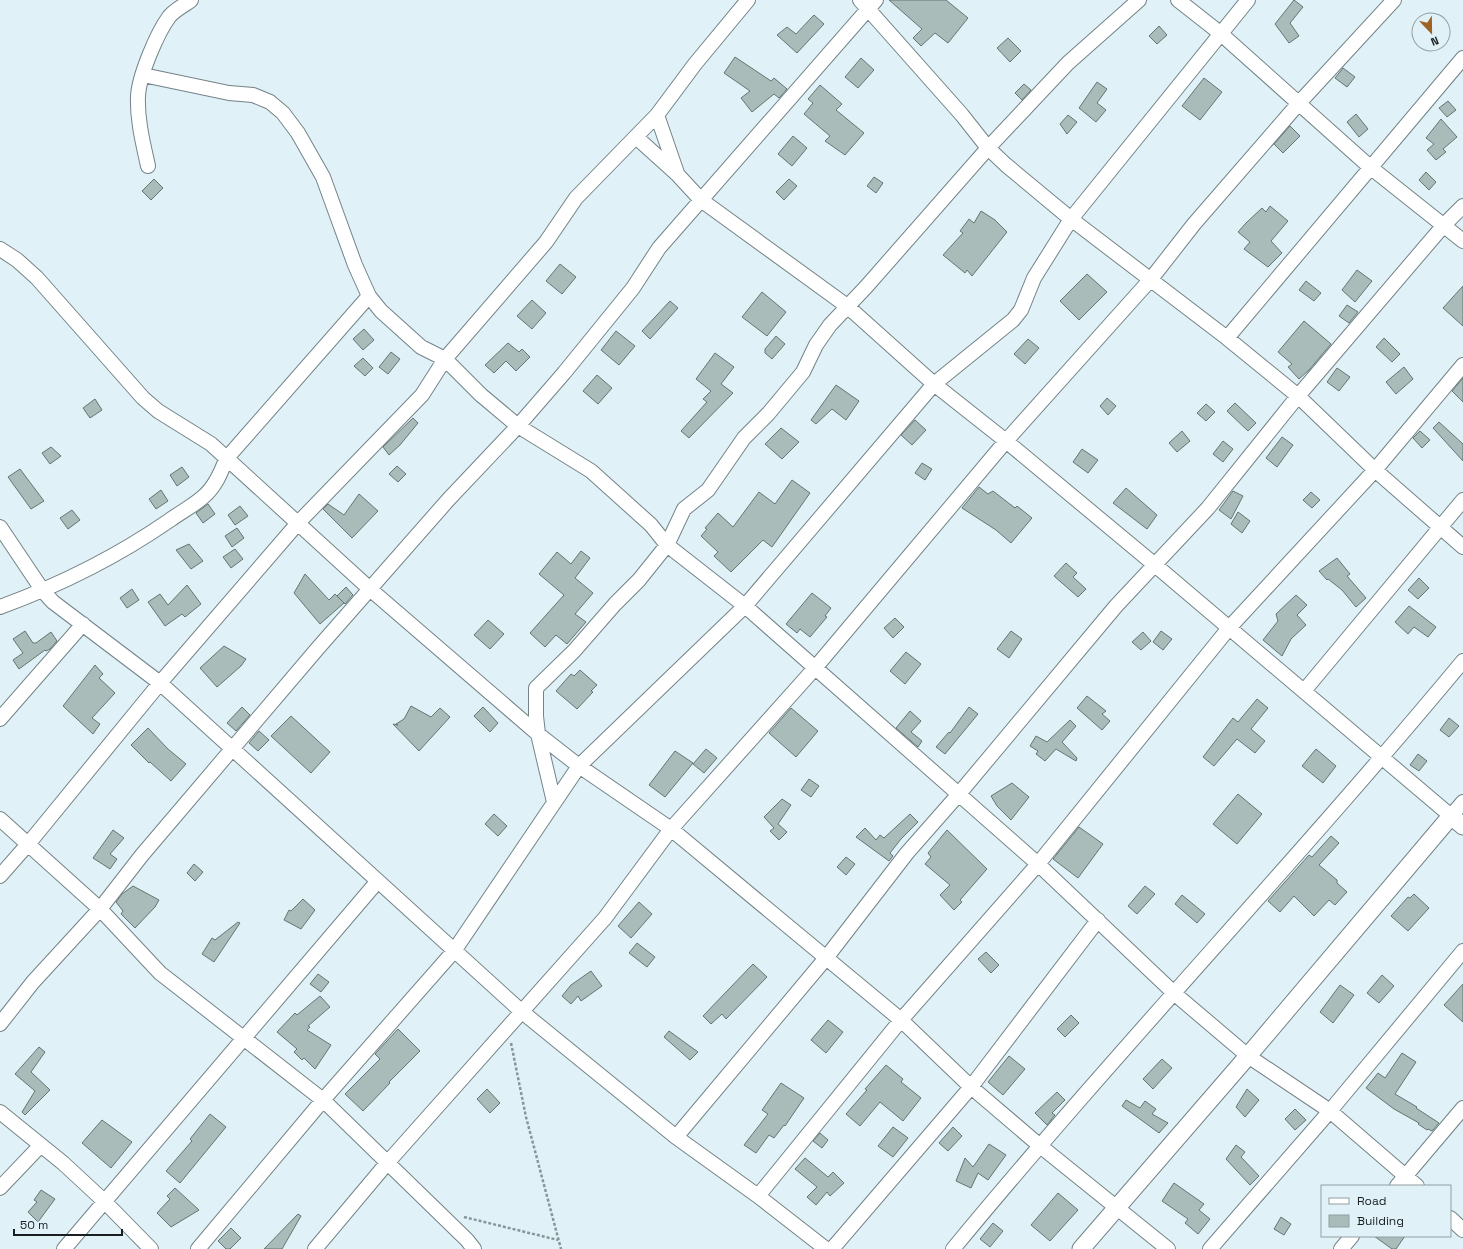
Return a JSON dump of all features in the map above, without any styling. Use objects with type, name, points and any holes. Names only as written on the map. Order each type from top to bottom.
[{"type":"street","points":[[148,166],[138,123],[138,95],[143,75],[149,57],[170,16],[191,0]]},
{"type":"street","points":[[0,876],[29,843],[160,683],[298,523],[422,395],[444,359],[546,242],[576,198],[657,115],[695,64],[748,0]]},
{"type":"street","points":[[554,802],[538,734],[536,716],[536,688],[574,651],[615,604],[639,580],[667,545],[684,509],[708,490],[744,438],[768,414],[803,372],[816,345],[830,325],[866,287],[988,148],[1068,63],[1139,0]]},
{"type":"street","points":[[1178,0],[1220,33],[1370,167],[1463,241]]},
{"type":"street","points":[[198,1249],[323,1100],[454,951],[579,766],[745,606],[934,384],[1013,320],[1021,310],[1034,278],[1071,219],[1248,0]]},
{"type":"street","points":[[315,1249],[388,1162],[605,918],[671,829],[815,668],[1006,441],[1151,279],[1199,218],[1299,103],[1394,0]]},
{"type":"street","points":[[0,1024],[33,982],[100,909],[142,855],[318,648],[371,590],[448,500],[518,426],[633,288],[659,248],[868,3],[988,148],[1024,181],[1071,219],[1227,338],[1298,396],[1375,470],[1463,547]]},
{"type":"street","points":[[1227,338],[1463,58]]},
{"type":"street","points":[[143,75],[228,93],[253,95],[270,102],[283,113],[298,133],[322,177],[347,246],[368,296],[381,311],[421,347],[444,359],[481,395],[518,426],[591,471],[651,525],[667,545],[745,606],[1038,864],[1175,994],[1248,1056],[1330,1111],[1401,1181],[1414,1185]]},
{"type":"street","points":[[657,115],[677,174]]},
{"type":"street","points":[[636,137],[677,174],[701,200],[847,306],[934,384],[1006,441],[1457,821]]},
{"type":"street","points":[[676,1137],[826,958],[903,858],[958,795],[1116,606],[1208,508],[1298,396],[1444,225],[1463,206]]},
{"type":"street","points":[[0,249],[17,260],[37,278],[143,398],[158,411],[211,444],[371,590],[538,734],[579,766],[671,829],[901,1020],[971,1087],[1039,1145],[1168,1249]]},
{"type":"street","points":[[0,607],[43,591],[121,551],[150,534],[204,497],[218,479],[226,459],[368,296]]},
{"type":"street","points":[[758,1196],[901,1020],[1038,864],[1229,628],[1375,470],[1463,365]]},
{"type":"street","points":[[1304,691],[1463,500]]},
{"type":"street","points":[[0,527],[43,591],[53,602],[160,683],[233,748],[377,882],[522,1011],[676,1137],[758,1196],[826,1249]]},
{"type":"street","points":[[0,719],[83,624]]},
{"type":"street","points":[[953,1249],[1039,1145],[1175,994],[1382,758],[1463,661]]},
{"type":"street","points":[[1081,1249],[1248,1056],[1457,821],[1463,802]]},
{"type":"street","points":[[0,819],[29,843],[49,864],[100,909],[160,973],[323,1100],[388,1162],[467,1240],[474,1249]]},
{"type":"street","points":[[64,1249],[377,882]]},
{"type":"street","points":[[832,1249],[971,1087],[1098,920]]},
{"type":"street","points":[[1210,1249],[1330,1111],[1463,951]]},
{"type":"street","points":[[1401,1181],[1463,1108]]},
{"type":"street","points":[[0,1112],[41,1145],[104,1201],[151,1249]]},
{"type":"street","points":[[0,1188],[41,1145]]},
{"type":"street","points":[[1451,1219],[1463,1230]]},
{"type":"street","points":[[1341,1249],[1351,1237]]},
{"type":"path","points":[[508,1027],[526,1117],[561,1249]]},
{"type":"path","points":[[460,1216],[559,1241]]},
{"type":"building","points":[[889,0],[946,0],[968,18],[948,43],[935,33],[921,46],[913,38],[922,29]]},
{"type":"building","points":[[1294,0],[1303,7],[1290,23],[1299,36],[1289,43],[1275,24]]},
{"type":"building","points":[[814,15],[824,24],[797,53],[777,35],[787,27],[796,34]]},
{"type":"building","points":[[1159,26],[1167,35],[1157,44],[1149,36]]},
{"type":"building","points":[[1008,38],[1021,51],[1010,62],[997,48]]},
{"type":"building","points":[[735,57],[771,81],[774,78],[787,89],[779,98],[774,94],[752,112],[741,98],[750,91],[724,73]]},
{"type":"building","points":[[861,58],[874,70],[858,88],[845,77]]},
{"type":"building","points":[[1343,68],[1355,77],[1347,87],[1335,78]]},
{"type":"building","points":[[1204,78],[1222,92],[1200,120],[1182,106]]},
{"type":"building","points":[[1097,82],[1107,89],[1097,103],[1106,110],[1096,122],[1079,108]]},
{"type":"building","points":[[1024,84],[1031,90],[1022,100],[1015,93]]},
{"type":"building","points":[[820,85],[842,104],[836,110],[864,133],[845,155],[825,141],[830,136],[804,114],[813,103],[808,99]]},
{"type":"building","points":[[1448,101],[1456,110],[1447,117],[1439,108]]},
{"type":"building","points":[[1356,114],[1368,129],[1359,137],[1347,122]]},
{"type":"building","points":[[1068,115],[1077,122],[1067,134],[1060,124]]},
{"type":"building","points":[[1441,119],[1457,137],[1443,149],[1446,152],[1436,160],[1427,150],[1434,144],[1426,138]]},
{"type":"building","points":[[1290,126],[1300,136],[1283,153],[1274,144]]},
{"type":"building","points":[[793,136],[807,148],[792,166],[778,154]]},
{"type":"building","points":[[1426,172],[1436,182],[1429,190],[1419,180]]},
{"type":"building","points":[[874,177],[883,183],[876,193],[867,186]]},
{"type":"building","points":[[154,179],[163,188],[151,200],[142,191]]},
{"type":"building","points":[[789,179],[797,186],[784,200],[776,192]]},
{"type":"building","points":[[1270,206],[1288,221],[1271,241],[1282,253],[1268,267],[1244,249],[1250,242],[1238,232],[1262,208],[1266,212]]},
{"type":"building","points":[[981,211],[995,220],[1007,232],[972,276],[967,270],[965,273],[943,255],[963,233],[960,231],[969,219],[974,223]]},
{"type":"building","points":[[560,264],[576,277],[562,294],[546,281]]},
{"type":"building","points":[[1357,270],[1372,281],[1355,302],[1342,290]]},
{"type":"building","points":[[1087,274],[1107,292],[1079,320],[1060,301]]},
{"type":"building","points":[[1306,281],[1321,293],[1314,301],[1299,290]]},
{"type":"building","points":[[1463,286],[1463,326],[1443,308]]},
{"type":"building","points":[[762,292],[786,312],[767,336],[742,317]]},
{"type":"building","points":[[532,300],[546,313],[532,329],[517,316]]},
{"type":"building","points":[[670,301],[678,308],[650,339],[642,331]]},
{"type":"building","points":[[1347,305],[1358,312],[1349,323],[1339,316]]},
{"type":"building","points":[[1304,321],[1331,344],[1309,370],[1299,379],[1288,367],[1292,364],[1278,352]]},
{"type":"building","points":[[364,329],[374,340],[363,350],[353,339]]},
{"type":"building","points":[[616,331],[635,346],[619,365],[601,350]]},
{"type":"building","points":[[776,336],[785,344],[772,359],[765,353],[765,349]]},
{"type":"building","points":[[1384,338],[1400,354],[1392,362],[1376,347]]},
{"type":"building","points":[[1028,339],[1039,348],[1025,364],[1014,354]]},
{"type":"building","points":[[508,343],[519,352],[522,349],[530,357],[516,371],[506,361],[494,373],[485,365]]},
{"type":"building","points":[[391,352],[400,359],[388,374],[379,367]]},
{"type":"building","points":[[715,353],[734,367],[721,384],[733,393],[689,438],[681,431],[707,402],[703,399],[711,391],[696,379]]},
{"type":"building","points":[[363,358],[373,368],[365,376],[354,366]]},
{"type":"building","points":[[1404,367],[1413,379],[1396,394],[1386,382]]},
{"type":"building","points":[[1337,368],[1350,377],[1339,391],[1327,382]]},
{"type":"building","points":[[597,375],[612,388],[598,404],[583,391]]},
{"type":"building","points":[[1463,378],[1463,402],[1452,391]]},
{"type":"building","points":[[836,385],[859,401],[846,420],[832,409],[816,424],[811,420]]},
{"type":"building","points":[[1107,398],[1116,406],[1108,415],[1100,406]]},
{"type":"building","points":[[95,399],[102,410],[90,418],[83,408]]},
{"type":"building","points":[[1235,403],[1256,423],[1248,431],[1227,411]]},
{"type":"building","points":[[1206,404],[1215,412],[1206,421],[1197,413]]},
{"type":"building","points":[[413,418],[418,423],[400,445],[389,455],[383,447]]},
{"type":"building","points":[[915,420],[926,430],[912,445],[901,435]]},
{"type":"building","points":[[1439,422],[1463,444],[1463,461],[1433,428]]},
{"type":"building","points":[[781,428],[799,442],[782,459],[765,444]]},
{"type":"building","points":[[1182,431],[1190,441],[1177,452],[1169,443]]},
{"type":"building","points":[[1420,431],[1430,440],[1422,448],[1413,438]]},
{"type":"building","points":[[1282,437],[1293,445],[1277,467],[1266,458]]},
{"type":"building","points":[[1223,441],[1233,449],[1223,462],[1213,454]]},
{"type":"building","points":[[51,447],[61,456],[50,464],[42,453]]},
{"type":"building","points":[[1082,449],[1098,460],[1088,473],[1073,462]]},
{"type":"building","points":[[922,463],[932,469],[925,480],[915,473]]},
{"type":"building","points":[[397,466],[406,474],[398,482],[389,474]]},
{"type":"building","points":[[182,467],[189,477],[177,486],[170,475]]},
{"type":"building","points":[[20,469],[44,501],[31,509],[8,477]]},
{"type":"building","points":[[792,480],[810,493],[772,547],[763,540],[731,572],[714,556],[718,552],[701,536],[707,529],[705,528],[718,513],[733,527],[759,492],[775,504]]},
{"type":"building","points":[[979,487],[988,494],[993,491],[1015,508],[1017,506],[1032,518],[1011,543],[996,530],[962,508]]},
{"type":"building","points":[[1126,488],[1157,515],[1147,529],[1113,503]]},
{"type":"building","points":[[161,490],[168,501],[156,509],[149,499]]},
{"type":"building","points":[[1233,491],[1243,496],[1231,519],[1219,510]]},
{"type":"building","points":[[1311,492],[1320,500],[1312,508],[1303,500]]},
{"type":"building","points":[[359,494],[378,511],[352,538],[323,509],[328,504],[344,515]]},
{"type":"building","points":[[208,504],[215,514],[203,523],[196,513]]},
{"type":"building","points":[[240,506],[248,516],[235,525],[228,515]]},
{"type":"building","points":[[72,510],[80,520],[68,529],[60,518]]},
{"type":"building","points":[[1238,512],[1250,521],[1242,533],[1231,524]]},
{"type":"building","points":[[237,528],[244,538],[232,547],[225,536]]},
{"type":"building","points":[[189,544],[203,561],[191,569],[176,550]]},
{"type":"building","points":[[235,549],[243,559],[231,568],[223,557]]},
{"type":"building","points":[[581,551],[590,558],[575,578],[593,593],[575,614],[586,622],[567,644],[556,635],[545,647],[530,633],[564,595],[539,574],[557,552],[571,564]]},
{"type":"building","points":[[1337,558],[1350,574],[1347,576],[1366,598],[1356,607],[1342,590],[1328,579],[1327,580],[1319,571]]},
{"type":"building","points":[[1066,563],[1077,573],[1073,577],[1086,589],[1078,597],[1054,576]]},
{"type":"building","points":[[305,574],[329,600],[335,594],[344,603],[320,624],[294,593]]},
{"type":"building","points":[[1419,578],[1429,588],[1418,599],[1408,590]]},
{"type":"building","points":[[187,585],[201,604],[185,617],[182,614],[165,626],[148,602],[160,594],[168,605]]},
{"type":"building","points":[[346,587],[353,595],[345,604],[337,596]]},
{"type":"building","points":[[132,589],[139,600],[127,608],[120,598]]},
{"type":"building","points":[[812,593],[831,608],[825,616],[827,617],[810,637],[800,629],[797,633],[786,624]]},
{"type":"building","points":[[1296,595],[1307,605],[1297,615],[1306,625],[1291,639],[1282,656],[1263,640],[1278,621],[1276,614]]},
{"type":"building","points":[[1409,606],[1436,627],[1428,637],[1414,627],[1408,634],[1395,622]]},
{"type":"building","points":[[895,618],[904,627],[893,638],[884,628]]},
{"type":"building","points":[[488,620],[504,634],[490,649],[474,635]]},
{"type":"building","points":[[25,631],[33,643],[36,643],[51,632],[57,641],[50,649],[45,650],[19,669],[13,660],[23,653],[13,639]]},
{"type":"building","points":[[1011,631],[1022,639],[1009,658],[997,649]]},
{"type":"building","points":[[1161,631],[1172,639],[1163,650],[1153,642]]},
{"type":"building","points":[[1143,632],[1151,641],[1141,650],[1132,642]]},
{"type":"building","points":[[224,646],[246,659],[241,666],[217,687],[200,668]]},
{"type":"building","points":[[906,652],[921,664],[905,684],[890,671]]},
{"type":"building","points":[[95,665],[103,674],[99,678],[115,693],[92,718],[100,724],[93,734],[63,706]]},
{"type":"building","points":[[580,670],[597,685],[591,691],[593,692],[577,709],[556,691],[571,674],[574,676]]},
{"type":"building","points":[[1087,696],[1106,711],[1102,714],[1110,721],[1102,730],[1077,708]]},
{"type":"building","points":[[1257,699],[1268,708],[1251,729],[1265,741],[1255,753],[1237,739],[1214,766],[1203,757],[1233,718],[1238,722]]},
{"type":"building","points":[[411,706],[431,717],[440,708],[450,717],[419,751],[393,724],[398,725],[396,724],[404,719]]},
{"type":"building","points":[[242,707],[250,715],[236,731],[227,723]]},
{"type":"building","points":[[483,707],[498,723],[490,732],[474,716]]},
{"type":"building","points":[[969,707],[978,714],[945,754],[936,747],[949,732],[950,733]]},
{"type":"building","points":[[791,708],[818,731],[796,757],[769,733]]},
{"type":"building","points":[[910,711],[921,721],[911,732],[922,741],[918,747],[896,728]]},
{"type":"building","points":[[291,716],[330,752],[311,773],[271,736]]},
{"type":"building","points":[[1449,718],[1459,726],[1449,737],[1440,730]]},
{"type":"building","points":[[1070,720],[1076,726],[1062,742],[1077,758],[1076,761],[1056,749],[1045,761],[1036,754],[1038,751],[1030,746],[1036,736],[1047,742]]},
{"type":"building","points":[[148,728],[168,749],[186,764],[171,781],[150,762],[149,763],[131,745]]},
{"type":"building","points":[[259,731],[269,740],[258,751],[249,743]]},
{"type":"building","points":[[706,749],[717,758],[704,773],[693,764]]},
{"type":"building","points":[[1316,749],[1336,766],[1323,783],[1302,766]]},
{"type":"building","points":[[675,751],[693,763],[665,797],[649,785]]},
{"type":"building","points":[[1418,754],[1427,761],[1419,771],[1410,765]]},
{"type":"building","points":[[809,779],[819,786],[811,797],[801,790]]},
{"type":"building","points":[[1012,783],[1029,797],[1011,820],[997,806],[991,796]]},
{"type":"building","points":[[1238,794],[1262,814],[1237,844],[1213,824]]},
{"type":"building","points":[[782,799],[791,805],[778,824],[787,832],[779,840],[770,831],[774,828],[764,817]]},
{"type":"building","points":[[494,814],[507,826],[498,836],[485,824]]},
{"type":"building","points":[[910,814],[918,822],[901,839],[890,853],[893,856],[889,861],[856,837],[865,828],[876,840],[880,835],[884,838]]},
{"type":"building","points":[[1079,827],[1103,844],[1078,878],[1053,859]]},
{"type":"building","points":[[113,830],[124,838],[110,854],[117,859],[110,869],[93,858]]},
{"type":"building","points":[[947,830],[987,869],[960,900],[962,902],[954,910],[940,895],[950,885],[925,864],[931,857],[928,853]]},
{"type":"building","points":[[1331,836],[1339,843],[1319,865],[1337,880],[1337,883],[1347,892],[1335,905],[1329,900],[1314,916],[1294,896],[1280,912],[1268,901],[1309,855],[1312,857]]},
{"type":"building","points":[[846,857],[855,864],[846,875],[837,867]]},
{"type":"building","points":[[194,864],[203,872],[195,881],[187,873]]},
{"type":"building","points":[[133,886],[159,900],[155,907],[135,928],[121,914],[123,911],[116,902],[122,894]]},
{"type":"building","points":[[1145,886],[1155,894],[1137,914],[1128,906]]},
{"type":"building","points":[[1414,894],[1429,908],[1408,931],[1391,916],[1408,897],[1410,898]]},
{"type":"building","points":[[1182,895],[1205,914],[1197,923],[1175,904]]},
{"type":"building","points":[[303,899],[315,910],[301,929],[284,920],[289,910],[291,911]]},
{"type":"building","points":[[639,902],[652,914],[631,938],[618,926]]},
{"type":"building","points":[[238,922],[240,923],[214,962],[202,954],[212,938],[215,940]]},
{"type":"building","points":[[637,943],[655,957],[647,967],[629,953]]},
{"type":"building","points":[[986,952],[999,965],[991,973],[978,959]]},
{"type":"building","points":[[753,964],[767,977],[726,1019],[722,1014],[711,1024],[703,1016]]},
{"type":"building","points":[[591,971],[602,986],[581,1001],[578,996],[571,1004],[562,996],[571,985]]},
{"type":"building","points":[[318,974],[329,982],[321,992],[310,984]]},
{"type":"building","points":[[1382,975],[1394,986],[1379,1003],[1367,993]]},
{"type":"building","points":[[1463,984],[1463,1022],[1444,1005]]},
{"type":"building","points":[[1340,985],[1354,995],[1333,1023],[1320,1012]]},
{"type":"building","points":[[320,996],[330,1007],[308,1026],[310,1027],[307,1030],[331,1045],[315,1069],[304,1058],[302,1060],[294,1052],[297,1049],[277,1032],[295,1013],[297,1015]]},
{"type":"building","points":[[1071,1015],[1079,1023],[1065,1037],[1057,1029]]},
{"type":"building","points":[[828,1020],[843,1032],[826,1053],[811,1040]]},
{"type":"building","points":[[398,1029],[420,1051],[363,1111],[345,1094],[380,1059],[375,1054]]},
{"type":"building","points":[[669,1031],[698,1052],[690,1060],[664,1037]]},
{"type":"building","points":[[39,1047],[45,1052],[31,1072],[50,1090],[25,1115],[22,1112],[35,1091],[15,1074]]},
{"type":"building","points":[[1402,1053],[1416,1062],[1395,1094],[1417,1107],[1416,1108],[1439,1123],[1432,1131],[1427,1130],[1418,1124],[1419,1123],[1394,1109],[1366,1088],[1378,1073],[1385,1078]]},
{"type":"building","points":[[1009,1056],[1025,1069],[1003,1095],[988,1082]]},
{"type":"building","points":[[1162,1059],[1172,1068],[1153,1089],[1143,1079]]},
{"type":"building","points":[[886,1065],[903,1079],[901,1082],[921,1098],[903,1121],[880,1102],[860,1126],[846,1114]]},
{"type":"building","points":[[781,1083],[804,1098],[785,1126],[784,1125],[774,1138],[769,1135],[756,1153],[744,1145],[768,1114],[762,1110]]},
{"type":"building","points":[[487,1089],[500,1103],[490,1113],[477,1099]]},
{"type":"building","points":[[1247,1089],[1259,1100],[1245,1117],[1236,1107]]},
{"type":"building","points":[[1057,1092],[1065,1100],[1052,1113],[1055,1115],[1047,1125],[1035,1113]]},
{"type":"building","points":[[1126,1100],[1140,1108],[1145,1101],[1156,1109],[1152,1114],[1168,1123],[1159,1133],[1122,1106]]},
{"type":"building","points":[[1295,1109],[1306,1120],[1295,1130],[1285,1119]]},
{"type":"building","points":[[210,1114],[226,1127],[180,1183],[166,1171],[192,1141],[190,1139]]},
{"type":"building","points":[[102,1120],[132,1142],[111,1168],[82,1143]]},
{"type":"building","points":[[893,1127],[908,1138],[893,1157],[878,1146]]},
{"type":"building","points":[[953,1127],[962,1136],[948,1151],[939,1143]]},
{"type":"building","points":[[820,1133],[828,1140],[822,1148],[813,1141]]},
{"type":"building","points":[[989,1144],[1006,1155],[988,1180],[978,1173],[971,1188],[956,1181],[965,1158],[973,1167]]},
{"type":"building","points":[[1236,1145],[1245,1152],[1241,1157],[1259,1176],[1250,1185],[1226,1159]]},
{"type":"building","points":[[805,1158],[828,1177],[833,1172],[844,1183],[830,1196],[827,1192],[816,1205],[807,1197],[817,1187],[795,1169]]},
{"type":"building","points":[[1174,1183],[1204,1204],[1199,1210],[1210,1219],[1198,1234],[1185,1223],[1188,1219],[1162,1201]]},
{"type":"building","points":[[175,1188],[199,1210],[171,1227],[157,1213],[170,1199],[167,1196]]},
{"type":"building","points":[[41,1190],[55,1199],[38,1222],[28,1212],[37,1202],[34,1200]]},
{"type":"building","points":[[1058,1193],[1078,1210],[1050,1241],[1031,1225]]},
{"type":"building","points":[[298,1214],[301,1216],[282,1249],[264,1249]]},
{"type":"building","points":[[1281,1217],[1291,1224],[1284,1235],[1274,1229]]},
{"type":"building","points":[[993,1223],[1003,1231],[990,1247],[980,1239]]},
{"type":"building","points":[[231,1228],[241,1238],[230,1249],[226,1249],[218,1241]]},
{"type":"building","points":[[1375,1237],[1404,1237],[1396,1249],[1392,1249]]}]
